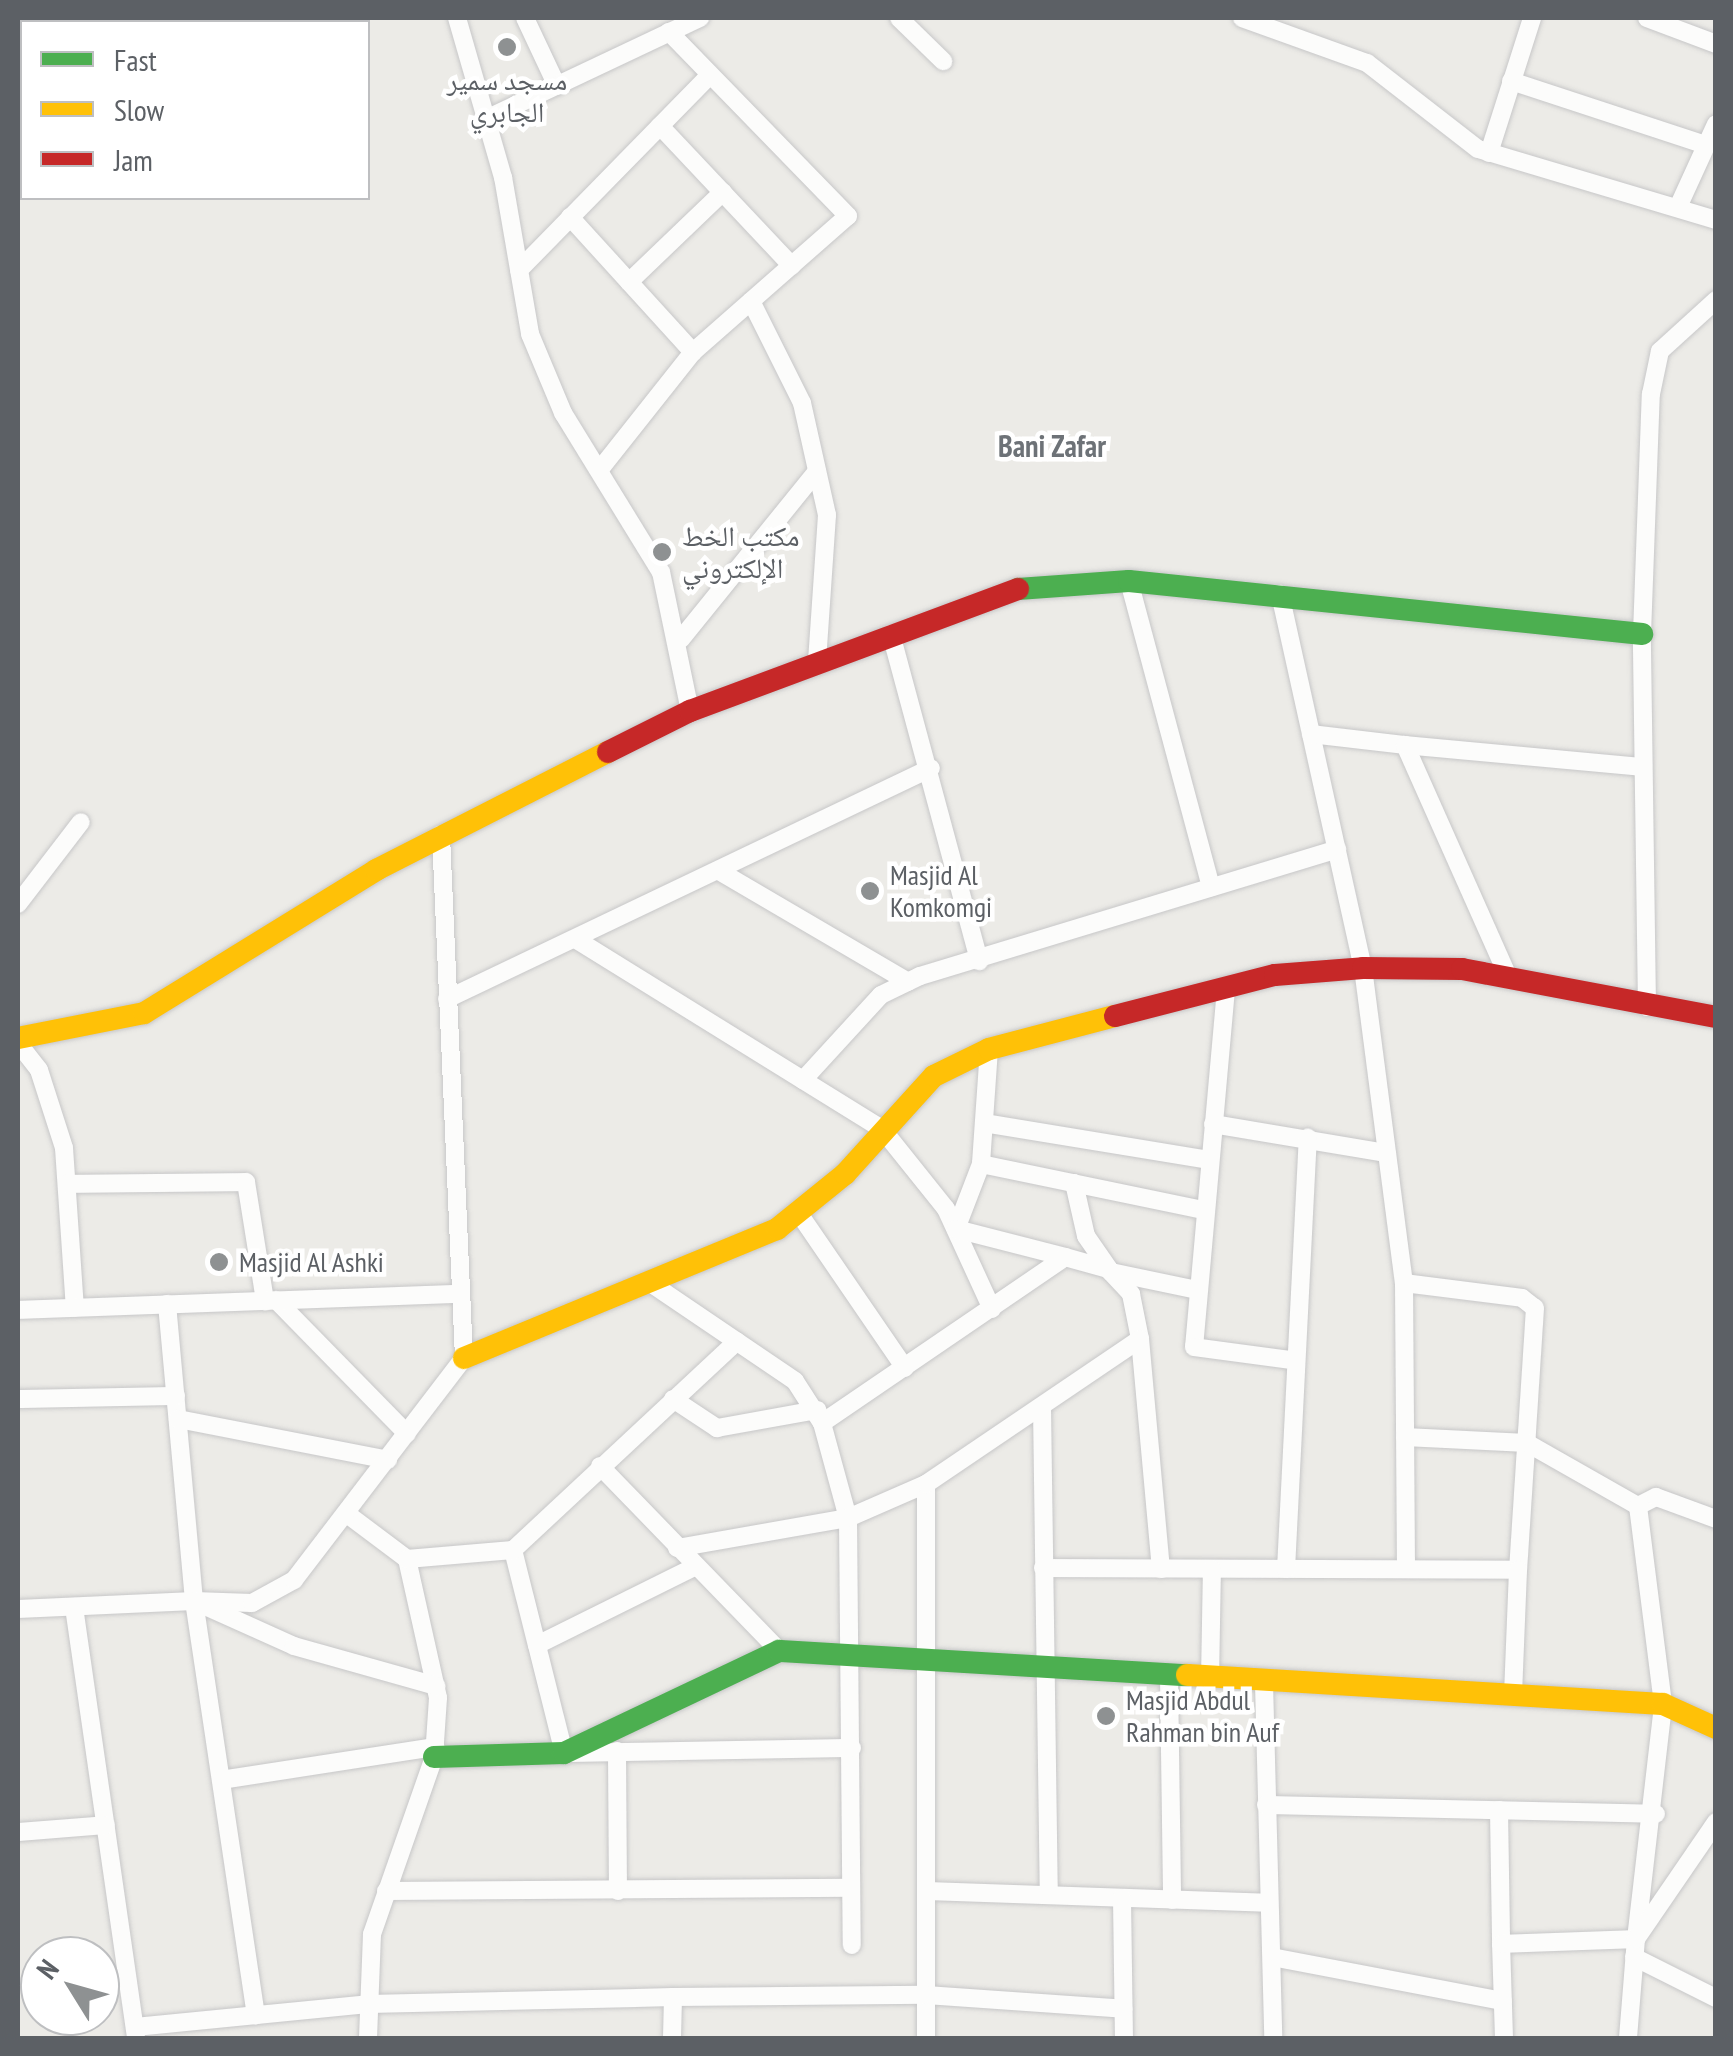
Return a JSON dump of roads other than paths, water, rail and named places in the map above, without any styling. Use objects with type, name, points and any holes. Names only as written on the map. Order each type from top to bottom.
[{"type":"street","points":[[457,18],[486,119],[530,334],[562,412],[601,468],[661,572],[681,640],[690,711]]},
{"type":"street","points":[[526,18],[557,86]]},
{"type":"street","points":[[486,119],[700,18]]},
{"type":"street","points":[[899,18],[943,60]]},
{"type":"street","points":[[1242,18],[1367,62],[1489,153],[1679,205],[1716,220]]},
{"type":"street","points":[[1489,153],[1532,18]]},
{"type":"street","points":[[1647,18],[1716,44]]},
{"type":"street","points":[[1694,36],[1702,18]]},
{"type":"street","points":[[601,468],[693,352],[848,216],[669,32]]},
{"type":"street","points":[[518,270],[710,76]]},
{"type":"street","points":[[1511,81],[1706,145]]},
{"type":"street","points":[[1679,205],[1716,124]]},
{"type":"street","points":[[660,126],[792,266]]},
{"type":"street","points":[[630,282],[723,192]]},
{"type":"street","points":[[570,217],[693,352]]},
{"type":"street","points":[[1646,1008],[1642,634],[1657,366],[1660,351],[1716,300]]},
{"type":"street","points":[[751,302],[802,404],[827,516],[817,662]]},
{"type":"street","points":[[681,640],[817,470]]},
{"type":"street","points":[[75,1308],[67,1184],[39,1070],[18,1041],[144,1013],[442,835],[690,711],[1021,588],[1129,582],[1280,594],[1642,634]]},
{"type":"street","points":[[1129,582],[1211,888]]},
{"type":"street","points":[[1280,594],[1363,968],[1404,1283],[1406,1570]]},
{"type":"street","points":[[890,634],[930,768],[980,962]]},
{"type":"street","points":[[1311,734],[1643,767]]},
{"type":"street","points":[[1406,745],[1509,979]]},
{"type":"street","points":[[448,1000],[930,768]]},
{"type":"street","points":[[18,904],[81,822]]},
{"type":"street","points":[[442,835],[458,1294],[464,1358]]},
{"type":"street","points":[[803,1080],[881,995],[908,982],[1336,849]]},
{"type":"street","points":[[719,871],[908,982]]},
{"type":"street","points":[[577,940],[882,1129],[956,1229],[992,1309]]},
{"type":"street","points":[[18,1610],[194,1601],[252,1603],[294,1580],[464,1358],[649,1282],[798,1212],[934,1076],[989,1049],[1226,989],[1363,968],[1509,979],[1646,1008],[1716,1017]]},
{"type":"street","points":[[1226,989],[1194,1347],[1290,1360]]},
{"type":"street","points":[[956,1229],[981,1164],[989,1049]]},
{"type":"street","points":[[984,1124],[1210,1160]]},
{"type":"street","points":[[1214,1124],[1387,1153]]},
{"type":"street","points":[[1286,1569],[1290,1360],[1308,1138]]},
{"type":"street","points":[[981,1164],[1204,1210]]},
{"type":"street","points":[[67,1184],[246,1182],[270,1300],[407,1434]]},
{"type":"street","points":[[1074,1183],[1086,1236],[1131,1294],[1140,1339],[1161,1569]]},
{"type":"street","points":[[798,1212],[905,1368]]},
{"type":"street","points":[[956,1229],[1065,1256],[1111,1272],[1197,1290]]},
{"type":"street","points":[[673,1400],[716,1428],[820,1416],[905,1368],[1065,1256]]},
{"type":"street","points":[[649,1282],[794,1381],[820,1416],[848,1518],[852,1944]]},
{"type":"street","points":[[1404,1283],[1522,1298],[1535,1308],[1512,1696]]},
{"type":"street","points":[[18,1310],[458,1294]]},
{"type":"street","points":[[168,1304],[194,1601],[256,2015]]},
{"type":"street","points":[[677,1548],[848,1518],[926,1484],[1140,1339]]},
{"type":"street","points":[[407,1559],[513,1550],[737,1341]]},
{"type":"street","points":[[18,1399],[176,1396]]},
{"type":"street","points":[[1042,1407],[1049,1895]]},
{"type":"street","points":[[178,1420],[388,1460]]},
{"type":"street","points":[[1405,1438],[1527,1443],[1638,1506]]},
{"type":"street","points":[[600,1466],[779,1651]]},
{"type":"street","points":[[926,1484],[926,2038]]},
{"type":"street","points":[[1638,1506],[1656,1497],[1716,1520]]},
{"type":"street","points":[[1628,2038],[1635,1948],[1656,1814],[1662,1704],[1638,1506]]},
{"type":"street","points":[[347,1514],[407,1559],[436,1686],[434,1752],[386,1891],[368,2004],[368,2038]]},
{"type":"street","points":[[513,1550],[564,1753]]},
{"type":"street","points":[[537,1644],[694,1567]]},
{"type":"street","points":[[1043,1568],[1518,1570]]},
{"type":"street","points":[[1210,1680],[1212,1569]]},
{"type":"street","points":[[194,1601],[294,1646],[436,1686]]},
{"type":"street","points":[[74,1607],[135,2033],[368,2004],[926,1995],[1124,2009]]},
{"type":"street","points":[[564,1753],[779,1651],[852,1661],[1662,1704],[1716,1728]]},
{"type":"street","points":[[1169,1678],[1172,1900]]},
{"type":"street","points":[[1264,1683],[1267,1903],[1276,1958],[1273,2038]]},
{"type":"street","points":[[221,1780],[434,1752],[852,1748]]},
{"type":"street","points":[[617,1750],[618,1892]]},
{"type":"street","points":[[1266,1805],[1656,1814]]},
{"type":"street","points":[[1499,1810],[1504,2038]]},
{"type":"street","points":[[1635,1948],[1716,1822]]},
{"type":"street","points":[[18,1832],[106,1825]]},
{"type":"street","points":[[386,1891],[851,1888]]},
{"type":"street","points":[[927,1891],[1267,1903]]},
{"type":"street","points":[[1122,1898],[1124,2038]]},
{"type":"street","points":[[1501,1944],[1635,1948],[1716,1998]]},
{"type":"street","points":[[1276,1958],[1503,2001]]},
{"type":"street","points":[[672,2038],[673,1997]]},
{"type":"place","name":"مسجد سمير الجابري","points":[[507,47]]},
{"type":"place","name":"مكتب الخط الإلكتروني","points":[[662,552]]},
{"type":"place","name":"Masjid Al Komkomgi","points":[[870,891]]},
{"type":"place","name":"Masjid Al Ashki","points":[[219,1262]]},
{"type":"place","name":"Masjid Abdul Rahman bin Auf","points":[[1106,1716]]},
{"type":"district","name":"Bani Zafar","points":[[1052,446]]}]
